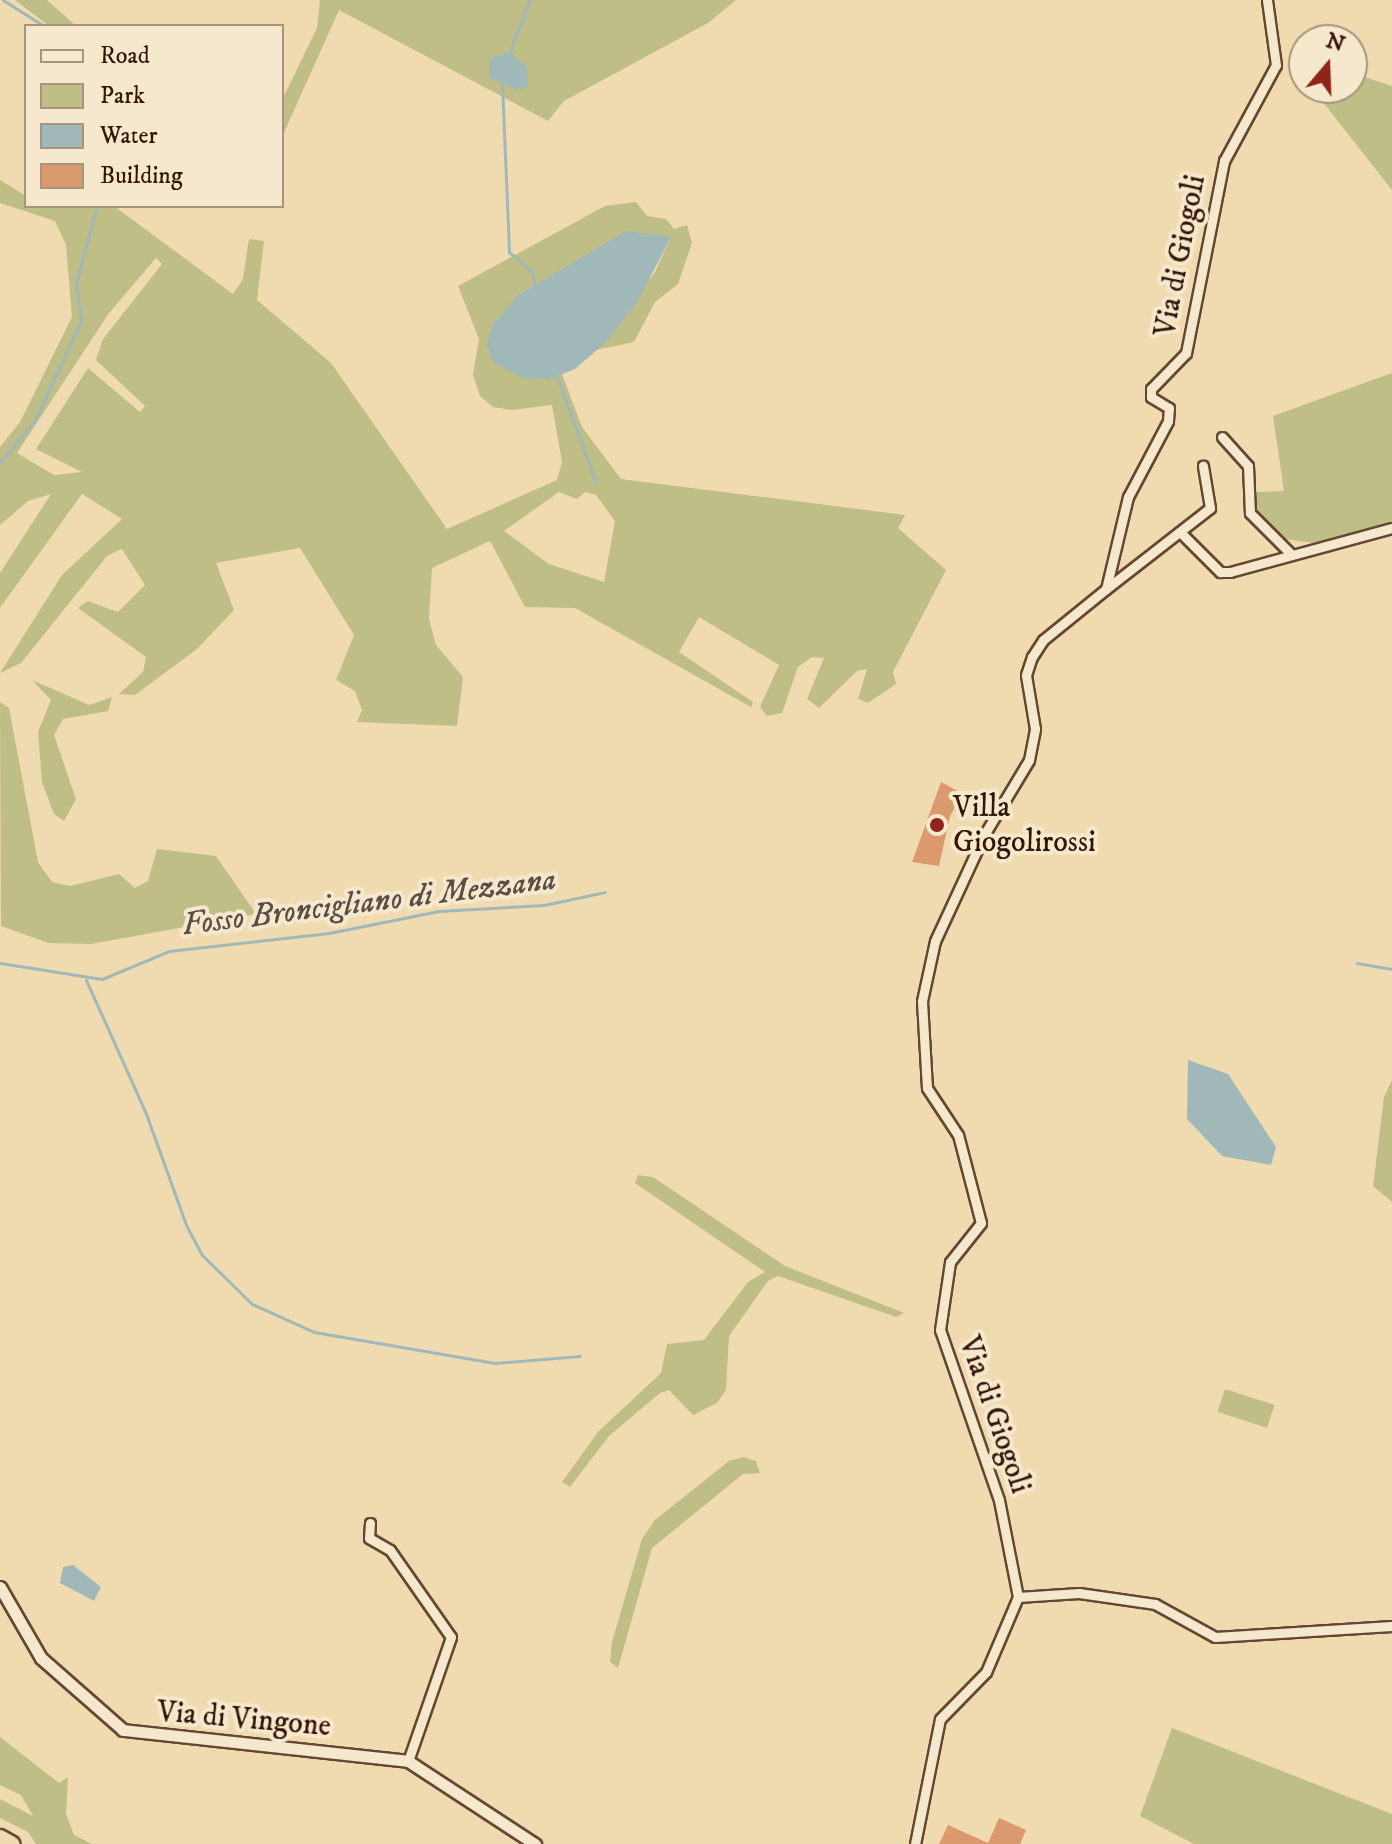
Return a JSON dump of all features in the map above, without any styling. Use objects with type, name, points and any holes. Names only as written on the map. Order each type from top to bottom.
[{"type":"highway","points":[[0,1838],[11,1844]]},
{"type":"street","name":"Via di Giogoli","points":[[1018,1597],[999,1500],[940,1330],[950,1262],[981,1223],[958,1135],[927,1088],[922,1001],[935,941],[984,835],[1029,760],[1035,729],[1026,675],[1032,657],[1043,640],[1106,589],[1128,497],[1170,413],[1151,389],[1186,353],[1224,161],[1276,65],[1267,0]]},
{"type":"street","points":[[1222,437],[1248,466],[1250,513],[1291,554]]},
{"type":"street","points":[[1106,589],[1210,508],[1203,466]]},
{"type":"street","points":[[1180,532],[1220,572],[1392,528]]},
{"type":"street","points":[[370,1523],[369,1538],[390,1550],[451,1637],[408,1761]]},
{"type":"street","name":"Via di Vingone","points":[[0,1587],[41,1658],[123,1730],[408,1761],[535,1844]]},
{"type":"street","points":[[915,1844],[940,1719],[986,1672],[1018,1597],[1079,1593],[1155,1604],[1215,1637],[1392,1626]]},
{"type":"green space","points":[[15,0],[47,0],[74,24],[46,24]]},
{"type":"green space","points":[[320,0],[736,0],[708,23],[564,101],[548,121],[339,10],[284,133],[284,96],[317,28]]},
{"type":"green space","points":[[1368,78],[1392,86],[1392,190],[1324,104],[1368,104]]},
{"type":"green space","points":[[0,180],[24,195],[24,208],[117,208],[233,294],[243,279],[249,239],[264,241],[257,300],[331,363],[447,529],[557,480],[562,462],[552,405],[512,410],[493,407],[480,396],[473,375],[479,339],[458,286],[605,206],[636,202],[647,216],[666,219],[674,229],[687,225],[692,243],[678,284],[655,302],[634,342],[596,350],[655,272],[671,237],[517,296],[550,379],[562,374],[582,427],[621,479],[905,515],[898,528],[946,570],[893,672],[896,684],[868,703],[858,699],[867,669],[857,671],[819,708],[807,699],[824,658],[812,657],[798,667],[782,713],[767,716],[760,707],[779,665],[699,617],[679,652],[753,702],[751,707],[575,608],[525,607],[490,541],[432,568],[429,619],[436,645],[463,677],[457,726],[357,722],[362,710],[355,691],[336,680],[354,635],[300,548],[216,563],[234,610],[197,649],[135,695],[119,694],[143,672],[146,657],[78,608],[88,601],[118,612],[145,585],[122,549],[107,556],[21,663],[0,673],[62,575],[122,519],[82,494],[0,608],[0,573],[51,494],[28,501],[0,525],[0,447],[20,422],[72,317],[66,245],[55,221],[0,203]],"holes":[[[156,258],[162,264],[103,339],[96,360],[145,406],[140,412],[88,368],[36,449],[82,472],[54,475],[17,453],[109,313]],[[559,492],[577,499],[585,492],[596,495],[615,521],[604,582],[549,564],[504,531]]]},
{"type":"green space","points":[[1392,373],[1392,526],[1313,543],[1279,538],[1257,515],[1254,492],[1284,491],[1273,416]]},
{"type":"green space","points":[[32,680],[89,705],[112,697],[108,711],[63,719],[54,735],[76,799],[64,821],[54,814],[42,782],[38,732],[51,700]]},
{"type":"green space","points":[[0,702],[9,708],[38,862],[52,882],[70,886],[119,874],[135,888],[148,881],[157,849],[216,856],[256,914],[91,944],[48,943],[1,926]]},
{"type":"green space","points":[[1392,1080],[1392,1202],[1373,1186],[1384,1097]]},
{"type":"green space","points":[[638,1175],[653,1177],[785,1266],[904,1313],[896,1317],[778,1276],[768,1281],[729,1336],[726,1390],[717,1403],[693,1415],[669,1390],[660,1393],[609,1436],[570,1487],[562,1482],[598,1432],[661,1373],[667,1344],[704,1340],[748,1282],[765,1272],[635,1183]]},
{"type":"green space","points":[[1225,1389],[1274,1405],[1267,1428],[1218,1412]]},
{"type":"green space","points":[[744,1457],[756,1461],[760,1473],[743,1474],[652,1548],[618,1668],[610,1662],[612,1642],[642,1539],[655,1520],[729,1461]]},
{"type":"green space","points":[[1172,1728],[1392,1814],[1392,1844],[1194,1844],[1140,1816]]},
{"type":"green space","points":[[0,1737],[59,1783],[68,1777],[66,1814],[74,1835],[92,1844],[36,1844],[28,1832],[0,1818],[0,1799],[33,1816],[21,1795],[0,1785]]},
{"type":"water","points":[[509,52],[527,67],[528,87],[517,90],[489,78],[489,59]]},
{"type":"water","points":[[626,231],[671,237],[638,301],[607,341],[575,369],[550,379],[523,378],[493,362],[487,345],[492,326],[517,296]]},
{"type":"water","points":[[1188,1060],[1228,1074],[1276,1147],[1271,1165],[1222,1156],[1187,1119]]},
{"type":"water","points":[[73,1565],[101,1587],[94,1601],[60,1583],[63,1567]]},
{"type":"building","name":"Villa Giogolirossi","points":[[941,782],[963,794],[950,816],[939,866],[912,862]]},
{"type":"building","points":[[999,1818],[1026,1830],[1020,1844],[939,1844],[948,1825],[988,1843]]},
{"type":"waterway","name":"Fosso Broncigliano di Mezzana","points":[[3,0],[41,24]]},
{"type":"waterway","points":[[509,53],[530,0]]},
{"type":"waterway","points":[[502,84],[509,252],[532,271],[536,288]]},
{"type":"waterway","name":"Fosso Broncigliano di Mezzana","points":[[0,462],[34,422],[81,321],[76,283],[96,208]]},
{"type":"waterway","points":[[556,374],[596,483]]},
{"type":"waterway","name":"Fosso Broncigliano di Mezzana","points":[[0,963],[102,979],[169,951],[329,933],[439,911],[544,905],[605,892]]},
{"type":"waterway","points":[[1357,963],[1392,969]]},
{"type":"waterway","points":[[86,980],[145,1111],[186,1225],[202,1255],[252,1304],[314,1332],[496,1363],[580,1356]]},
{"type":"place","name":"Villa Giogolirossi","points":[[937,825]]}]
